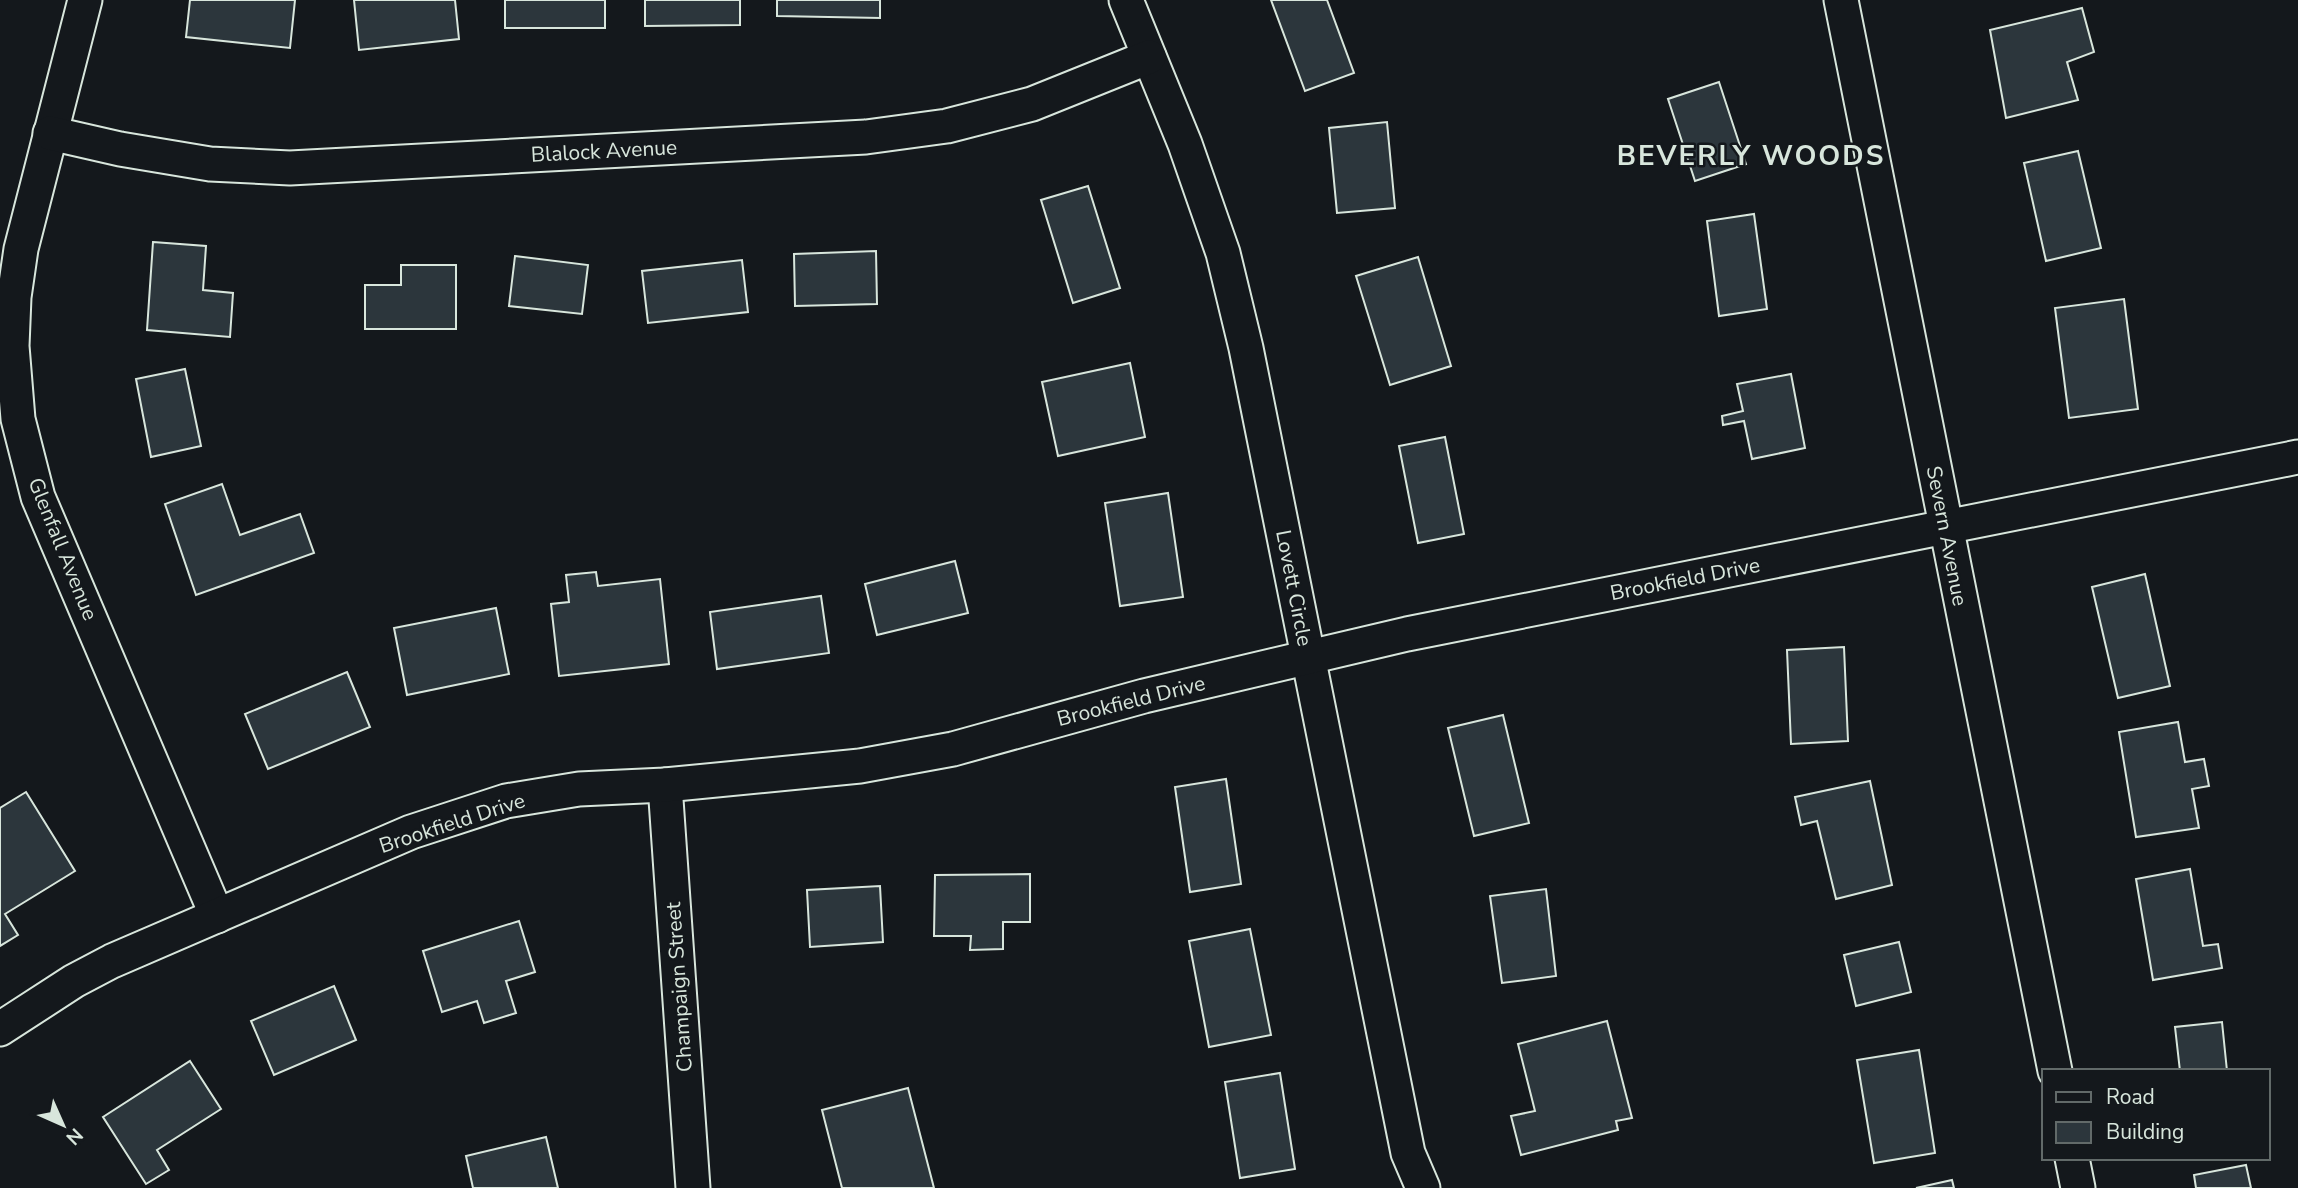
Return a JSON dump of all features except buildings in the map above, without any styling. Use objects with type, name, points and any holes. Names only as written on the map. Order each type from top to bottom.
[{"type":"street","name":"Glenfall Avenue","points":[[85,0],[21,249],[14,297],[12,346],[18,419],[38,497],[217,916]]},
{"type":"street","name":"Lovett Circle","points":[[1126,0],[1185,144],[1223,253],[1246,348],[1408,1153],[1423,1188]]},
{"type":"street","name":"Severn Avenue","points":[[1841,0],[2055,1069]]},
{"type":"street","name":"Blalock Avenue","points":[[50,133],[120,149],[210,164],[290,168],[866,137],[947,126],[1032,104],[1149,57]]},
{"type":"street","name":"Brookfield Drive","points":[[0,1029],[74,981],[103,966],[411,832],[506,801],[579,789],[665,785],[860,766],[953,749],[1144,696],[1420,632],[2298,457]]},
{"type":"street","name":"Champaign Street","points":[[665,785],[693,1188]]},
{"type":"street","points":[[2072,1160],[2078,1188]]},
{"type":"district","name":"BEVERLY WOODS","points":[[1751,155]]}]
